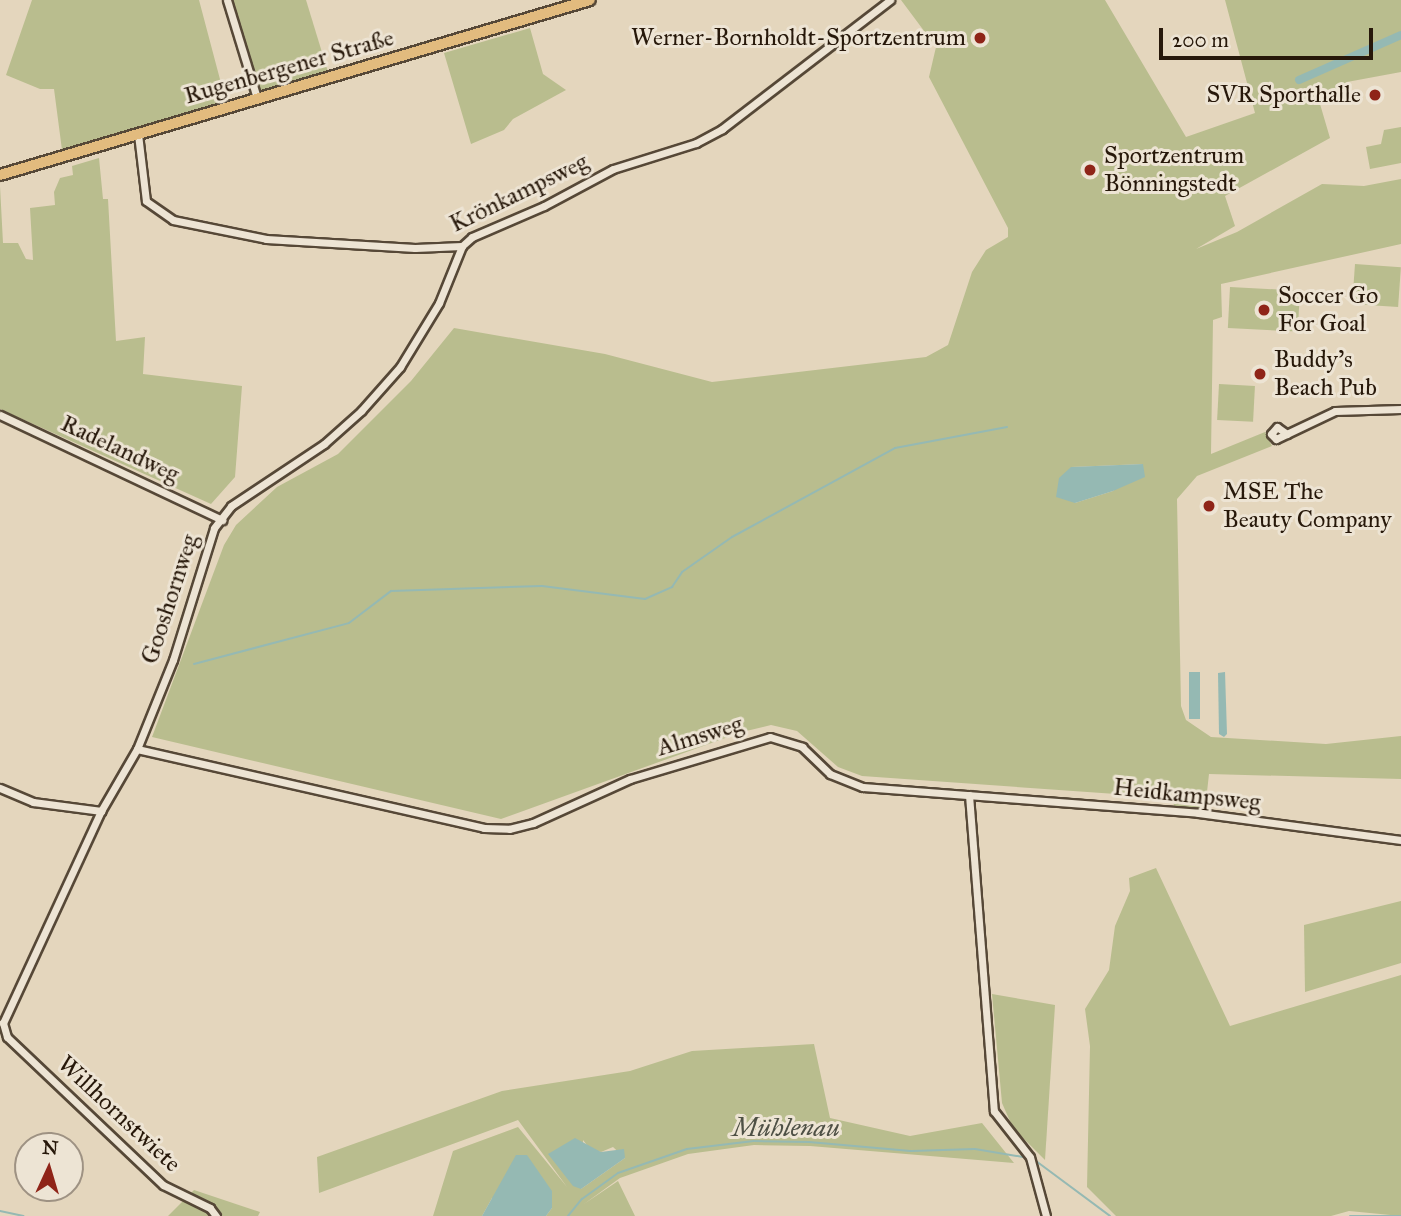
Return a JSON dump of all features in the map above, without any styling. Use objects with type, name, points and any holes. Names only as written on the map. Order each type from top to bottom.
[{"type":"main road","name":"Rugenbergener Straße","points":[[0,175],[590,0]]},
{"type":"street","points":[[227,0],[257,99]]},
{"type":"street","name":"Krönkampsweg","points":[[138,134],[146,201],[173,220],[280,240],[415,248],[462,246],[472,237],[544,206],[612,169],[696,142],[722,129],[890,0]]},
{"type":"street","name":"Gooshornweg","points":[[3,1031],[101,811],[137,749],[173,660],[214,528],[231,506],[324,444],[393,376],[439,303],[462,246]]},
{"type":"street","points":[[1287,434],[1335,411],[1401,409]]},
{"type":"street","name":"Radelandweg","points":[[0,415],[222,520]]},
{"type":"street","name":"Almsweg","points":[[137,749],[496,829],[533,823],[630,779],[770,737],[802,747],[845,783],[969,795]]},
{"type":"street","points":[[0,788],[33,802],[101,811]]},
{"type":"street","points":[[969,795],[995,1111],[1030,1157],[1046,1216]]},
{"type":"street","name":"Heidkampsweg","points":[[969,795],[1202,813],[1401,840]]},
{"type":"street","name":"Willhornstwiete","points":[[3,1031],[163,1185],[210,1208],[216,1216]]},
{"type":"green space","points":[[32,0],[199,0],[226,102],[62,150],[54,89],[40,89],[6,75]]},
{"type":"green space","points":[[233,0],[306,0],[328,72],[259,93]]},
{"type":"green space","points":[[901,0],[1105,0],[1186,137],[1255,113],[1225,0],[1401,0],[1401,72],[1347,82],[1333,93],[1334,100],[1320,104],[1330,138],[1225,196],[1235,226],[1196,249],[1237,232],[1322,184],[1364,186],[1401,179],[1401,244],[1221,284],[1222,317],[1213,320],[1211,454],[1265,432],[1272,446],[1197,476],[1177,499],[1181,706],[1186,720],[1211,737],[1326,744],[1401,736],[1401,779],[1209,774],[1205,810],[1174,807],[1173,798],[862,776],[838,767],[797,731],[771,725],[742,732],[501,819],[152,737],[224,545],[236,525],[277,487],[338,454],[411,381],[454,328],[605,354],[712,382],[926,357],[948,345],[972,272],[986,250],[1008,237],[1008,228],[929,77],[936,47]],"holes":[[[1143,464],[1113,491],[1075,503],[1071,467]]]},
{"type":"green space","points":[[530,28],[543,74],[566,90],[513,119],[504,130],[471,144],[444,53]]},
{"type":"green space","points":[[1401,127],[1401,163],[1370,169],[1366,147],[1381,144],[1384,130]]},
{"type":"green space","points":[[99,158],[103,199],[108,199],[116,341],[145,337],[143,374],[242,386],[235,477],[211,504],[0,409],[0,186],[3,243],[18,243],[26,259],[33,260],[30,208],[55,205],[54,192],[60,178],[73,175],[72,166]]},
{"type":"green space","points":[[1355,264],[1401,267],[1398,307],[1352,304]]},
{"type":"green space","name":"Soccer Go For Goal","points":[[1230,287],[1300,291],[1298,332],[1228,328]]},
{"type":"green space","name":"Soccer Go For Goal","points":[[1219,384],[1255,386],[1253,422],[1217,420]]},
{"type":"green space","points":[[1156,868],[1230,1026],[1401,975],[1401,1216],[1349,1211],[1331,1216],[1116,1216],[1087,1187],[1090,1046],[1085,1009],[1109,970],[1115,926],[1130,891],[1129,878]]},
{"type":"green space","points":[[1401,901],[1401,963],[1305,992],[1304,925]]},
{"type":"green space","points":[[992,994],[1055,1005],[1045,1160],[1013,1128],[1002,1103]]},
{"type":"green space","points":[[814,1044],[830,1118],[910,1136],[982,1123],[1014,1163],[810,1146],[754,1145],[688,1154],[620,1178],[584,1204],[618,1181],[635,1216],[546,1216],[552,1208],[492,1198],[482,1216],[433,1216],[453,1151],[518,1127],[567,1187],[518,1120],[319,1193],[317,1157],[502,1091],[630,1071],[692,1051]],"holes":[[[583,1140],[590,1149],[601,1152],[613,1147],[625,1158],[581,1189]]]},
{"type":"green space","points":[[194,1190],[260,1212],[258,1216],[168,1216]]},
{"type":"water","points":[[1143,464],[1145,477],[1113,491],[1075,503],[1056,497],[1059,478],[1071,467]]},
{"type":"water","points":[[1189,672],[1200,672],[1200,719],[1189,719]]},
{"type":"water","points":[[1225,672],[1227,734],[1224,737],[1219,734],[1218,673]]},
{"type":"water","points":[[575,1138],[601,1152],[624,1149],[625,1158],[581,1189],[573,1186],[548,1154]]},
{"type":"water","points":[[516,1155],[527,1155],[552,1191],[552,1208],[546,1216],[482,1216]]},
{"type":"waterway","points":[[1299,80],[1401,35]]},
{"type":"waterway","points":[[194,664],[349,623],[391,591],[542,586],[645,599],[672,587],[682,572],[732,537],[895,448],[1007,427]]},
{"type":"waterway","name":"Mühlenau","points":[[568,1216],[582,1199],[618,1173],[687,1149],[754,1141],[809,1142],[911,1151],[975,1149],[1023,1157]]},
{"type":"waterway","name":"Mühlenau","points":[[1036,1161],[1110,1216]]},
{"type":"waterway","name":"Mühlenau","points":[[0,1211],[23,1216]]},
{"type":"waterway","name":"Mühlenau","points":[[1350,1216],[1401,1216]]},
{"type":"place","name":"Werner-Bornholdt-Sportzentrum","points":[[980,38]]},
{"type":"place","name":"SVR Sporthalle","points":[[1375,95]]},
{"type":"place","name":"Sportzentrum Bönningstedt","points":[[1090,170]]},
{"type":"place","name":"Soccer Go For Goal","points":[[1264,310]]},
{"type":"place","name":"Buddy's Beach Pub","points":[[1260,374]]},
{"type":"place","name":"MSE The Beauty Company","points":[[1209,506]]}]
